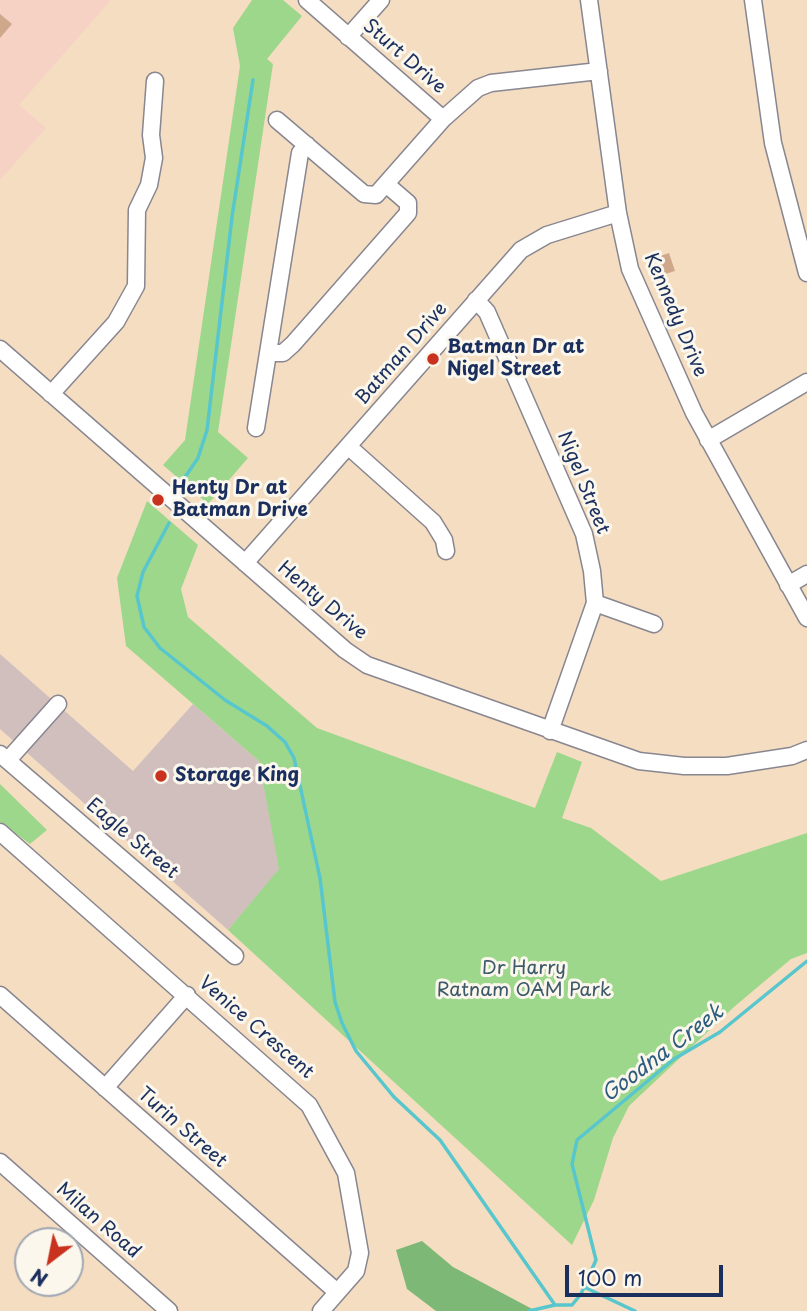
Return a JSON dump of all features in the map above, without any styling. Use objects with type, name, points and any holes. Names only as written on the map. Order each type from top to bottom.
[{"type":"street","name":"Sturt Drive","points":[[307,0],[443,119]]},
{"type":"street","points":[[348,37],[381,0]]},
{"type":"street","name":"Kennedy Drive","points":[[589,0],[623,247],[639,292],[708,440],[807,618]]},
{"type":"street","points":[[753,0],[773,143],[807,273]]},
{"type":"street","points":[[277,120],[364,194],[376,195],[462,99],[491,83],[599,71]]},
{"type":"street","points":[[51,394],[116,322],[136,286],[137,210],[149,185],[154,158],[151,135],[155,81]]},
{"type":"street","points":[[256,428],[300,153],[307,145]]},
{"type":"street","points":[[268,353],[283,354],[408,214],[408,204],[386,184]]},
{"type":"street","name":"Batman Drive","points":[[245,563],[529,244],[547,235],[618,214]]},
{"type":"street","name":"Nigel Street","points":[[477,300],[487,312],[584,534],[595,603],[550,731]]},
{"type":"street","name":"Henty Drive","points":[[0,349],[345,650],[367,664],[615,754],[684,766],[738,765],[792,756],[807,750]]},
{"type":"street","points":[[708,440],[807,382]]},
{"type":"street","points":[[349,447],[433,522],[444,540],[446,551]]},
{"type":"street","points":[[788,585],[807,574]]},
{"type":"street","points":[[595,603],[654,624]]},
{"type":"street","points":[[4,757],[58,704]]},
{"type":"street","name":"Eagle Street","points":[[4,757],[235,956]]},
{"type":"street","name":"Venice Crescent","points":[[0,832],[303,1098],[346,1173],[360,1260],[356,1271],[321,1311]]},
{"type":"street","name":"Turin Street","points":[[0,995],[337,1292]]},
{"type":"street","points":[[105,1088],[187,995]]},
{"type":"street","name":"Milan Road","points":[[0,1162],[169,1311]]},
{"type":"shaded area","points":[[0,0],[111,0],[19,105],[46,128],[0,180]]},
{"type":"shaded area","points":[[0,654],[133,771],[193,704],[259,761],[280,869],[228,930],[0,729]]},
{"type":"green space","points":[[252,0],[283,0],[302,16],[267,59],[273,64],[218,432],[248,458],[208,504],[163,465],[185,440],[240,66],[233,28]]},
{"type":"green space","name":"Dr Harry Ratnam OAM Park","points":[[147,501],[198,545],[181,589],[188,617],[317,728],[535,808],[557,752],[582,762],[562,818],[591,828],[661,881],[807,833],[807,953],[791,959],[734,1007],[629,1106],[613,1138],[594,1200],[572,1245],[228,930],[279,869],[259,761],[126,646],[117,578]]},
{"type":"green space","points":[[0,784],[47,830],[30,844],[0,822]]},
{"type":"green space","points":[[422,1241],[453,1267],[536,1311],[436,1311],[407,1289],[396,1250]]},
{"type":"building","points":[[0,14],[12,24],[0,38]]},
{"type":"building","points":[[669,253],[675,271],[662,275],[657,257]]},
{"type":"waterway","points":[[181,483],[198,458],[207,430],[232,217],[253,80]]},
{"type":"waterway","points":[[169,523],[143,572],[137,596],[144,627],[160,648],[225,700],[267,726],[285,742],[294,758],[320,878],[335,1002],[342,1023],[356,1051],[394,1097],[440,1140],[555,1305]]},
{"type":"waterway","name":"Goodna Creek","points":[[529,1311],[555,1305],[572,1305],[581,1294],[596,1260],[572,1164],[577,1140],[674,1059],[720,1032],[807,961]]},
{"type":"waterway","points":[[584,1287],[635,1311]]},
{"type":"place","name":"Batman Dr at Nigel Street","points":[[433,359]]},
{"type":"place","name":"Henty Dr at Batman Drive","points":[[158,500]]},
{"type":"place","name":"Storage King","points":[[161,776]]}]
